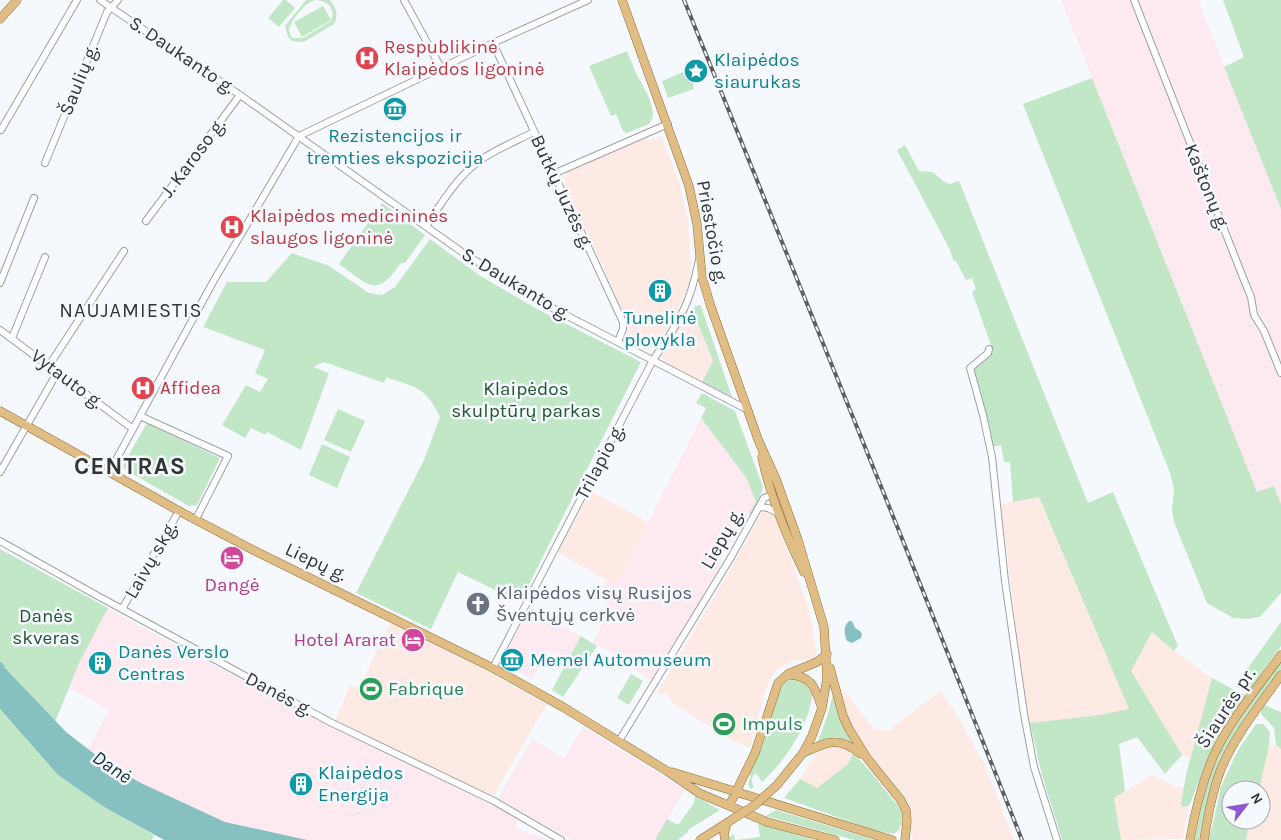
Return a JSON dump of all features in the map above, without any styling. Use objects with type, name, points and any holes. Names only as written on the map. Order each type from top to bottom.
[{"type":"main road","points":[[0,19],[17,0]]},
{"type":"main road","name":"Priestočio g.","points":[[622,0],[668,124],[692,196],[697,224],[702,277],[708,298],[759,442],[781,492],[798,540],[824,627],[827,657],[826,689],[822,708],[812,736],[802,753],[777,785],[755,805],[700,840]]},
{"type":"main road","name":"Liepų g.","points":[[0,411],[196,520],[315,581],[493,668],[563,707],[699,793],[767,822],[835,840]]},
{"type":"main road","name":"Priestočio g.","points":[[759,442],[768,484],[778,513],[789,543],[813,591]]},
{"type":"main road","points":[[772,495],[781,492]]},
{"type":"main road","name":"Šiaurės pr.","points":[[1190,840],[1202,788],[1215,752],[1281,655]]},
{"type":"main road","points":[[729,806],[755,753],[778,683],[788,674],[827,657],[843,716],[867,758],[904,806],[907,821],[905,840]]},
{"type":"main road","points":[[788,674],[801,676],[810,682],[822,708]]},
{"type":"main road","name":"Šiaurės pr.","points":[[1204,840],[1215,788],[1226,758],[1239,735],[1281,675]]},
{"type":"main road","points":[[802,753],[823,744],[838,742],[851,746],[867,758]]},
{"type":"main road","name":"Liepų g.","points":[[667,771],[892,840]]},
{"type":"main road","points":[[725,840],[724,834],[727,823]]},
{"type":"street","points":[[1,130],[77,0]]},
{"type":"street","name":"S. Daukanto g.","points":[[100,0],[240,95],[512,285],[748,410]]},
{"type":"street","name":"Šaulių g.","points":[[45,163],[107,12],[118,0]]},
{"type":"street","points":[[404,0],[441,68]]},
{"type":"street","points":[[110,471],[213,282],[298,136],[588,0]]},
{"type":"street","name":"Kaštonų g.","points":[[1134,0],[1251,297],[1254,315],[1264,331],[1281,373]]},
{"type":"street","name":"Butkų Juzės g.","points":[[493,43],[623,322],[623,329],[618,342]]},
{"type":"street","name":"J. Karoso g.","points":[[146,221],[240,95]]},
{"type":"street","points":[[553,174],[668,124]]},
{"type":"street","points":[[426,226],[453,187],[470,169],[488,155],[534,132]]},
{"type":"street","points":[[0,283],[34,198]]},
{"type":"street","points":[[48,367],[124,251]]},
{"type":"street","name":"Trilapio g.","points":[[493,668],[653,360],[678,324],[694,283],[700,254]]},
{"type":"street","points":[[12,338],[45,257]]},
{"type":"street","name":"Vytauto g.","points":[[0,330],[133,429]]},
{"type":"street","points":[[989,349],[988,353],[970,368],[984,415],[992,457],[1005,581],[1024,714],[1034,767],[1057,840]]},
{"type":"street","points":[[0,472],[57,373]]},
{"type":"street","points":[[140,416],[228,456],[196,520]]},
{"type":"street","name":"Liepų g.","points":[[619,741],[730,559],[764,498],[772,495]]},
{"type":"street","name":"Liepų g.","points":[[759,507],[768,508],[778,513]]},
{"type":"street","name":"Laivų skg.","points":[[122,609],[180,511]]},
{"type":"street","name":"Danės g.","points":[[0,541],[330,722],[494,801],[561,840]]},
{"type":"shaded area","points":[[1061,0],[1198,0],[1281,209],[1281,504],[1274,486],[1257,493]]},
{"type":"shaded area","points":[[661,136],[679,182],[688,219],[691,266],[690,282],[673,321],[656,345],[645,350],[636,346],[629,338],[623,311],[565,184],[564,178],[569,170],[644,138],[650,140]]},
{"type":"shaded area","points":[[694,307],[695,316],[713,361],[702,382],[665,364],[662,358],[670,341]]},
{"type":"shaded area","points":[[701,418],[746,477],[756,502],[723,554],[718,572],[652,681],[615,657],[616,655],[593,643],[609,607],[601,596],[607,581],[616,585]]},
{"type":"shaded area","points":[[591,491],[648,522],[616,586],[557,552]]},
{"type":"shaded area","points":[[1039,497],[1130,710],[1030,723],[1024,697],[1001,504]]},
{"type":"shaded area","points":[[769,511],[775,516],[807,604],[812,622],[816,654],[815,660],[794,661],[779,668],[771,677],[750,748],[732,740],[676,706],[666,694],[657,693],[760,516],[764,512]]},
{"type":"shaded area","points":[[108,608],[187,652],[518,818],[516,829],[548,840],[307,840],[225,822],[143,784],[110,766],[88,749],[109,710],[69,688],[80,661]]},
{"type":"shaded area","points":[[530,609],[581,636],[569,660],[548,650],[532,680],[507,665],[505,659],[512,641]]},
{"type":"shaded area","points":[[391,622],[547,704],[495,793],[491,796],[335,721],[350,685],[358,688],[360,686]]},
{"type":"shaded area","points":[[1152,632],[1174,651],[1212,678],[1191,760],[1182,755],[1130,672]]},
{"type":"shaded area","points":[[844,690],[874,729],[888,731],[940,691],[956,713],[984,763],[1014,840],[913,840],[910,805],[853,731],[844,708]]},
{"type":"shaded area","points":[[583,727],[685,790],[655,840],[572,840],[499,799],[532,739],[564,758]]},
{"type":"shaded area","points":[[836,745],[853,753],[848,764],[817,788],[800,779],[815,755],[822,749]]},
{"type":"shaded area","points":[[1276,745],[1281,749],[1281,840],[1246,840],[1248,830],[1271,830],[1271,780],[1261,780],[1269,746]]},
{"type":"shaded area","points":[[1153,775],[1176,787],[1184,787],[1181,805],[1184,807],[1189,806],[1183,839],[1121,840],[1114,797]]},
{"type":"green space","points":[[283,0],[286,0],[295,8],[279,27],[268,18]]},
{"type":"green space","points":[[306,0],[316,0],[330,0],[337,15],[334,24],[304,42],[292,41],[288,37],[285,26]],"holes":[[[316,0],[330,6],[332,9],[331,21],[303,38],[292,38],[289,31],[295,17],[307,4]]]},
{"type":"green space","points":[[1223,0],[1281,0],[1281,209],[1224,67],[1244,57]]},
{"type":"green space","points":[[323,6],[331,20],[302,37],[294,22]]},
{"type":"green space","points":[[627,51],[649,98],[653,113],[649,124],[627,133],[623,131],[616,114],[611,116],[589,66]]},
{"type":"green space","points":[[690,69],[694,89],[668,98],[662,81]]},
{"type":"green space","points":[[1092,78],[1257,492],[1274,486],[1281,504],[1281,593],[1260,617],[1247,619],[1233,618],[1207,603],[1174,522],[1172,510],[1174,489],[1170,473],[1023,104]]},
{"type":"green space","points":[[905,145],[919,171],[933,172],[943,181],[950,184],[959,181],[1088,503],[1113,492],[1178,646],[1174,651],[1152,632],[1131,671],[1182,755],[1165,774],[1137,737],[1119,744],[1125,791],[1114,798],[1121,840],[1062,840],[1042,775],[1030,723],[1100,715],[1129,709],[1039,497],[1013,502],[1010,462],[1004,462],[1001,445],[991,447],[973,370],[992,348],[972,292],[976,289],[972,278],[966,280],[956,261],[954,261],[948,246],[897,150]]},
{"type":"green space","points":[[382,203],[425,235],[405,263],[401,263],[385,282],[372,285],[339,264]]},
{"type":"green space","name":"Klaipėdos skulptūrų parkas","points":[[430,239],[479,275],[537,309],[641,362],[520,602],[458,572],[431,629],[356,593],[424,460],[440,417],[429,399],[419,389],[412,386],[386,377],[384,383],[324,362],[313,367],[329,373],[301,450],[267,432],[265,435],[251,428],[245,438],[222,425],[246,385],[260,392],[268,379],[255,373],[265,350],[203,327],[227,282],[266,282],[292,253],[329,266],[369,293],[382,295],[395,287]]},
{"type":"green space","points":[[700,305],[732,397],[702,382],[713,361],[695,316],[694,307]]},
{"type":"green space","points":[[702,393],[735,411],[763,487],[752,516],[749,513],[756,502],[746,477],[701,418],[706,408],[696,403]]},
{"type":"green space","points":[[338,409],[365,421],[351,452],[324,440]]},
{"type":"green space","points":[[147,423],[220,458],[197,505],[189,506],[124,469],[123,465]]},
{"type":"green space","points":[[322,444],[350,457],[337,488],[309,475]]},
{"type":"green space","name":"Danės skveras","points":[[0,549],[108,608],[80,661],[55,722],[4,668],[0,661]]},
{"type":"green space","points":[[1281,622],[1281,646],[1248,693],[1235,686]]},
{"type":"green space","points":[[581,636],[597,646],[563,697],[552,690]]},
{"type":"green space","points":[[1281,661],[1281,669],[1241,723],[1221,758],[1210,788],[1199,840],[1195,840],[1208,781],[1221,748],[1245,710]]},
{"type":"green space","points":[[631,674],[643,681],[629,705],[617,698]]},
{"type":"green space","points":[[793,678],[807,683],[812,694],[807,717],[779,765],[762,782],[756,773],[754,774],[752,783],[754,787],[751,789],[748,784],[751,776],[749,775],[762,747],[780,689],[785,682]]},
{"type":"green space","points":[[1212,678],[1246,696],[1216,740],[1189,806],[1183,807],[1181,804],[1186,775]]},
{"type":"green space","points":[[834,691],[851,741],[836,737],[818,741]]},
{"type":"green space","points":[[1264,705],[1281,712],[1281,749],[1276,745],[1274,728],[1261,714]]},
{"type":"green space","points":[[0,709],[58,775],[104,807],[154,835],[152,840],[0,840]]},
{"type":"green space","points":[[1256,724],[1263,724],[1270,732],[1261,780],[1224,780],[1238,750]]},
{"type":"green space","points":[[853,753],[901,810],[902,825],[894,834],[876,831],[784,798],[800,779],[817,788],[848,764]]},
{"type":"green space","points":[[1221,787],[1221,830],[1248,830],[1246,840],[1207,840],[1212,828]]},
{"type":"green space","points":[[695,796],[720,810],[688,830],[678,840],[655,840],[667,819],[678,825],[694,803]]},
{"type":"green space","points":[[776,810],[875,840],[854,840],[766,816]]},
{"type":"green space","points":[[758,823],[814,840],[735,840],[760,837]]},
{"type":"green space","points":[[734,834],[735,840],[729,840],[730,836]]},
{"type":"water","points":[[849,621],[852,621],[855,628],[862,634],[861,638],[852,643],[847,641],[845,633],[846,625]]},
{"type":"water","points":[[0,661],[66,732],[110,766],[143,784],[225,822],[307,840],[164,840],[104,807],[58,775],[0,709]]},
{"type":"railway","points":[[684,0],[1022,840]]},
{"type":"place","name":"Respublikinė Klaipėdos ligoninė","points":[[367,58]]},
{"type":"place","name":"Klaipėdos siaurukas","points":[[696,71]]},
{"type":"place","name":"Rezistencijos ir tremties ekspozicija","points":[[395,109]]},
{"type":"place","name":"Klaipėdos medicininės slaugos ligoninė","points":[[232,227]]},
{"type":"place","name":"Tunelinė plovykla","points":[[660,291]]},
{"type":"place","name":"Affidea","points":[[143,388]]},
{"type":"place","name":"Dangė","points":[[232,558]]},
{"type":"place","name":"Klaipėdos visų Rusijos Šventųjų cerkvė","points":[[478,604]]},
{"type":"place","name":"Hotel Ararat","points":[[413,640]]},
{"type":"place","name":"Memel Automuseum","points":[[512,660]]},
{"type":"place","name":"Danės Verslo Centras","points":[[100,663]]},
{"type":"place","name":"Fabrique","points":[[371,689]]},
{"type":"place","name":"Impuls","points":[[724,724]]},
{"type":"place","name":"Klaipėdos Energija","points":[[301,784]]},
{"type":"district","name":"NAUJAMIESTIS","points":[[131,310]]},
{"type":"district","name":"CENTRAS","points":[[130,466]]},
{"type":"water label","name":"Danė","points":[[112,767]]}]
